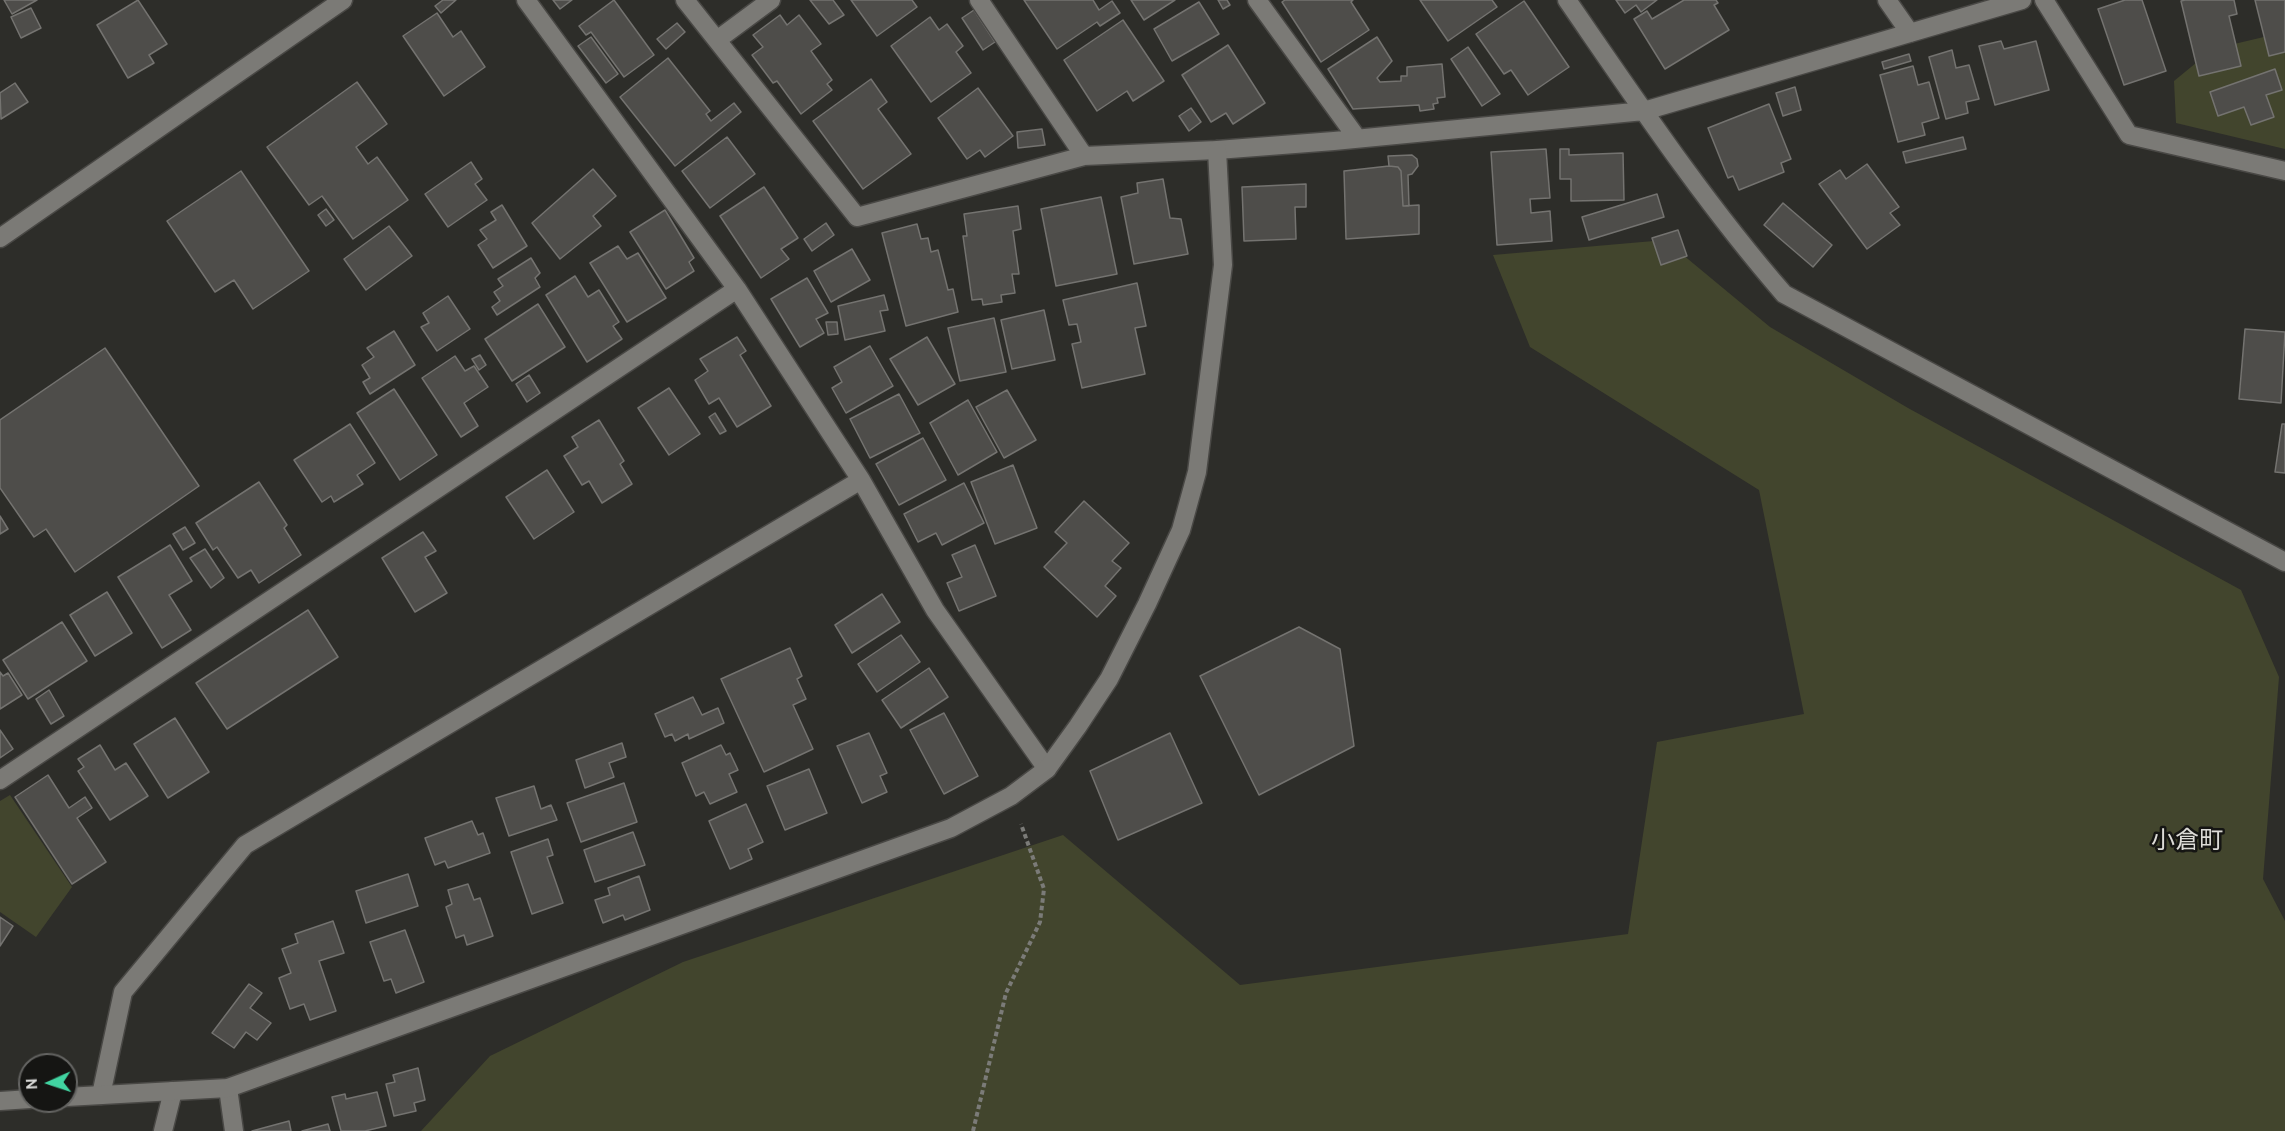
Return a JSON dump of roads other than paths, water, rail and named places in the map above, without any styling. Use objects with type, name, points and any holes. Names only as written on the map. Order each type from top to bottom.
[{"type":"street","points":[[0,238],[344,0]]},
{"type":"street","points":[[526,0],[737,290],[861,480],[935,610],[1047,769]]},
{"type":"street","points":[[685,0],[856,217],[1083,156],[1217,150],[1644,111],[2022,0]]},
{"type":"street","points":[[717,40],[771,0]]},
{"type":"street","points":[[979,0],[1083,156]]},
{"type":"street","points":[[1257,0],[1357,138]]},
{"type":"street","points":[[1567,0],[1644,111],[1756,262],[1784,294],[2285,562]]},
{"type":"street","points":[[1887,0],[1910,33]]},
{"type":"street","points":[[2044,0],[2129,135],[2285,171]]},
{"type":"street","points":[[78,1096],[228,1088],[951,828],[1011,796],[1047,769],[1109,679],[1142,615],[1180,530],[1197,472],[1223,264],[1217,150]]},
{"type":"street","points":[[0,780],[737,290]]},
{"type":"street","points":[[101,1095],[123,992],[244,845],[861,480]]},
{"type":"street","points":[[228,1088],[234,1131]]},
{"type":"street","points":[[164,1131],[172,1091]]},
{"type":"street","points":[[0,1101],[18,1100]]},
{"type":"district","name":"小倉町","points":[[2187,841]]}]
